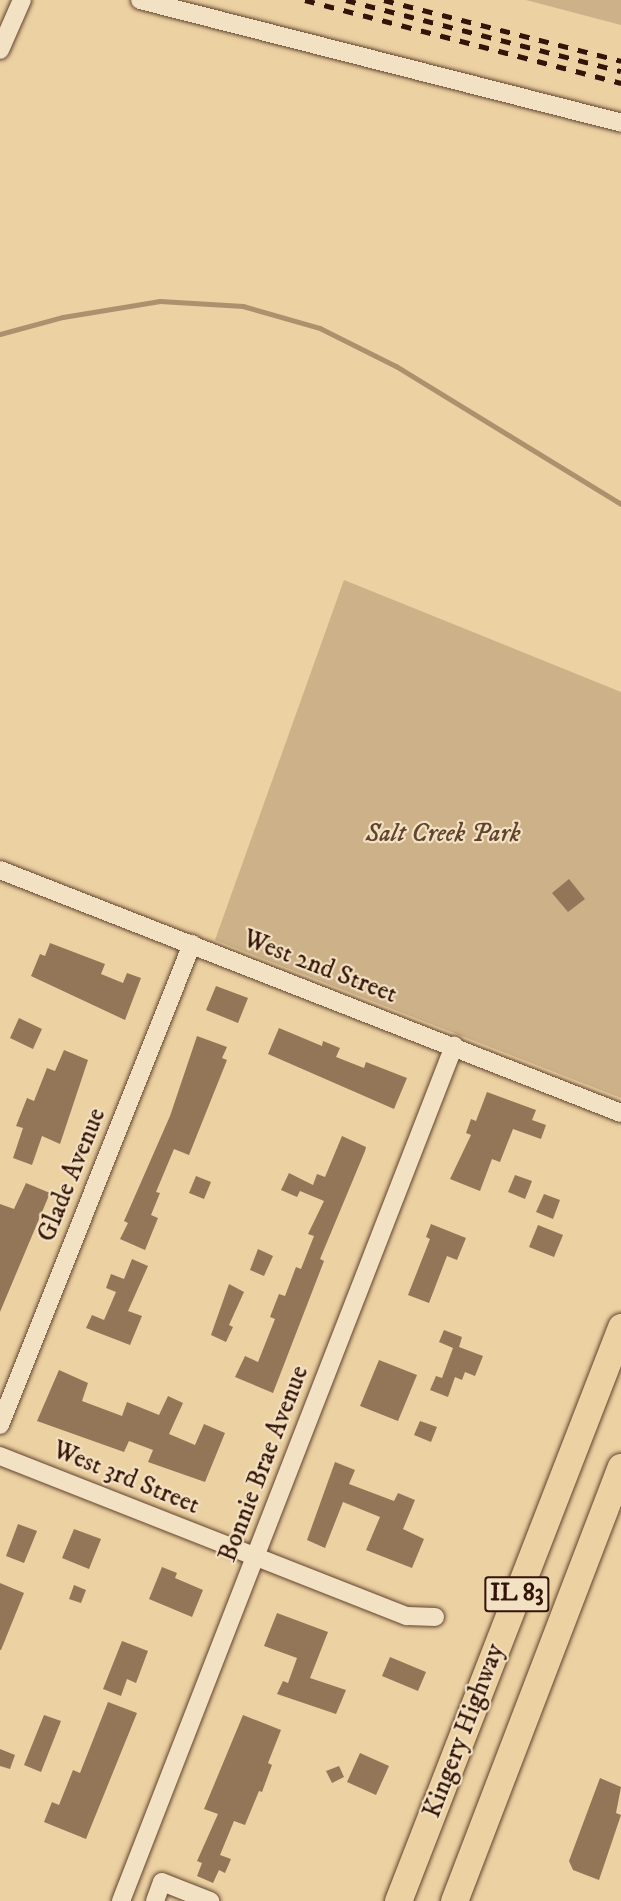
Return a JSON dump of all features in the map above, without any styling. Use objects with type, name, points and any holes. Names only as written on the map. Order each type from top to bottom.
[{"type":"highway","name":"Kingery Highway","points":[[398,1901],[621,1327]]},
{"type":"highway","name":"Kingery Highway","points":[[454,1901],[621,1467]]},
{"type":"street","points":[[0,50],[22,0]]},
{"type":"street","points":[[140,0],[621,123]]},
{"type":"street","name":"West 2nd Street","points":[[0,870],[621,1113]]},
{"type":"street","name":"Glade Avenue","points":[[0,1425],[192,944]]},
{"type":"street","name":"Bonnie Brae Avenue","points":[[121,1901],[454,1046]]},
{"type":"street","name":"West 3rd Street","points":[[0,1456],[407,1616],[435,1617]]},
{"type":"street","points":[[155,1901],[162,1882],[210,1901]]},
{"type":"green space","points":[[526,0],[621,0],[621,25]]},
{"type":"green space","name":"Salt Creek Park","points":[[344,580],[621,692],[621,1098],[215,940]]},
{"type":"building","points":[[569,879],[585,899],[568,912],[552,893]]},
{"type":"building","points":[[50,943],[105,964],[101,974],[123,983],[127,973],[141,978],[125,1020],[31,976],[40,954],[45,956]]},
{"type":"building","points":[[216,986],[248,998],[238,1023],[206,1010]]},
{"type":"building","points":[[19,1018],[42,1029],[33,1049],[10,1038]]},
{"type":"building","points":[[279,1028],[322,1046],[323,1041],[340,1048],[336,1057],[364,1068],[366,1062],[407,1078],[394,1109],[268,1054]]},
{"type":"building","points":[[197,1036],[227,1047],[222,1058],[227,1060],[189,1155],[174,1149],[156,1192],[160,1193],[151,1215],[158,1218],[145,1250],[120,1239],[128,1223],[124,1221],[170,1116]]},
{"type":"building","points":[[64,1050],[88,1060],[60,1144],[42,1136],[32,1165],[13,1158],[23,1128],[16,1126],[27,1098],[34,1101],[47,1068],[55,1071]]},
{"type":"building","points":[[487,1092],[536,1110],[532,1120],[546,1125],[541,1139],[513,1129],[500,1162],[492,1159],[480,1191],[450,1179],[471,1135],[466,1133],[471,1119],[476,1121]]},
{"type":"building","points":[[342,1136],[366,1147],[365,1151],[320,1259],[324,1261],[273,1393],[235,1377],[245,1356],[258,1362],[275,1319],[270,1317],[279,1294],[285,1296],[296,1267],[301,1269],[314,1236],[308,1234],[324,1201],[300,1191],[297,1197],[281,1190],[289,1173],[313,1185],[317,1174],[325,1177]]},
{"type":"building","points":[[515,1175],[532,1181],[525,1199],[508,1192]]},
{"type":"building","points":[[196,1176],[211,1182],[204,1199],[189,1193]]},
{"type":"building","points":[[26,1183],[50,1193],[0,1312],[0,1204],[14,1209]]},
{"type":"building","points":[[544,1194],[560,1200],[553,1219],[536,1212]]},
{"type":"building","points":[[431,1224],[466,1238],[457,1260],[447,1256],[429,1303],[408,1295],[430,1239],[426,1237]]},
{"type":"building","points":[[538,1225],[563,1235],[554,1257],[529,1247]]},
{"type":"building","points":[[258,1249],[273,1256],[264,1276],[250,1270]]},
{"type":"building","points":[[132,1259],[148,1266],[128,1311],[142,1316],[130,1345],[86,1328],[92,1315],[104,1320],[116,1292],[106,1288],[111,1274],[124,1279]]},
{"type":"building","points":[[229,1284],[244,1292],[229,1325],[233,1327],[226,1342],[211,1335]]},
{"type":"building","points":[[444,1330],[462,1337],[459,1347],[483,1356],[475,1376],[465,1372],[462,1380],[455,1377],[448,1397],[430,1390],[436,1376],[442,1378],[453,1348],[439,1342]]},
{"type":"building","points":[[379,1360],[417,1375],[398,1421],[360,1406]]},
{"type":"building","points":[[59,1370],[88,1383],[82,1401],[122,1416],[127,1402],[159,1415],[168,1396],[183,1403],[169,1434],[195,1445],[204,1424],[225,1433],[205,1482],[148,1462],[153,1450],[129,1441],[124,1452],[37,1421]]},
{"type":"building","points":[[420,1421],[437,1427],[431,1442],[414,1435]]},
{"type":"building","points":[[335,1462],[355,1470],[349,1484],[394,1501],[398,1493],[415,1500],[403,1529],[424,1539],[412,1568],[366,1550],[380,1517],[343,1502],[325,1548],[307,1540]]},
{"type":"building","points":[[18,1524],[37,1531],[24,1563],[6,1556]]},
{"type":"building","points":[[74,1529],[101,1539],[89,1569],[62,1558]]},
{"type":"building","points":[[162,1567],[177,1573],[175,1578],[203,1590],[192,1617],[149,1599]]},
{"type":"building","points":[[0,1583],[24,1593],[1,1650],[0,1650]]},
{"type":"building","points":[[74,1585],[86,1590],[81,1603],[69,1599]]},
{"type":"building","points":[[277,1613],[328,1632],[310,1678],[346,1690],[336,1714],[277,1694],[283,1681],[288,1683],[297,1658],[264,1646]]},
{"type":"building","points":[[122,1641],[148,1651],[136,1683],[127,1679],[121,1696],[103,1689]]},
{"type":"building","points":[[390,1657],[426,1672],[418,1691],[382,1676]]},
{"type":"building","points":[[108,1702],[137,1713],[86,1839],[44,1822],[52,1802],[59,1805],[73,1770],[80,1773]]},
{"type":"building","points":[[44,1715],[61,1721],[41,1772],[24,1765]]},
{"type":"building","points":[[243,1715],[281,1730],[268,1763],[272,1765],[262,1792],[259,1791],[245,1825],[234,1821],[220,1855],[231,1859],[225,1873],[219,1870],[213,1883],[197,1876],[202,1863],[197,1861],[218,1814],[204,1809]]},
{"type":"building","points":[[0,1749],[15,1755],[10,1769],[0,1766]]},
{"type":"building","points":[[360,1753],[389,1766],[376,1795],[347,1782]]},
{"type":"building","points":[[339,1766],[344,1777],[332,1783],[326,1771]]},
{"type":"building","points":[[600,1778],[621,1787],[616,1813],[621,1815],[599,1880],[573,1870],[569,1861]]},
{"type":"waterway","points":[[0,334],[63,317],[160,301],[243,306],[320,328],[396,366],[621,504]]},
{"type":"railway","points":[[305,0],[621,83]]},
{"type":"railway","points":[[346,0],[621,71]]},
{"type":"railway","points":[[384,0],[621,61]]}]
